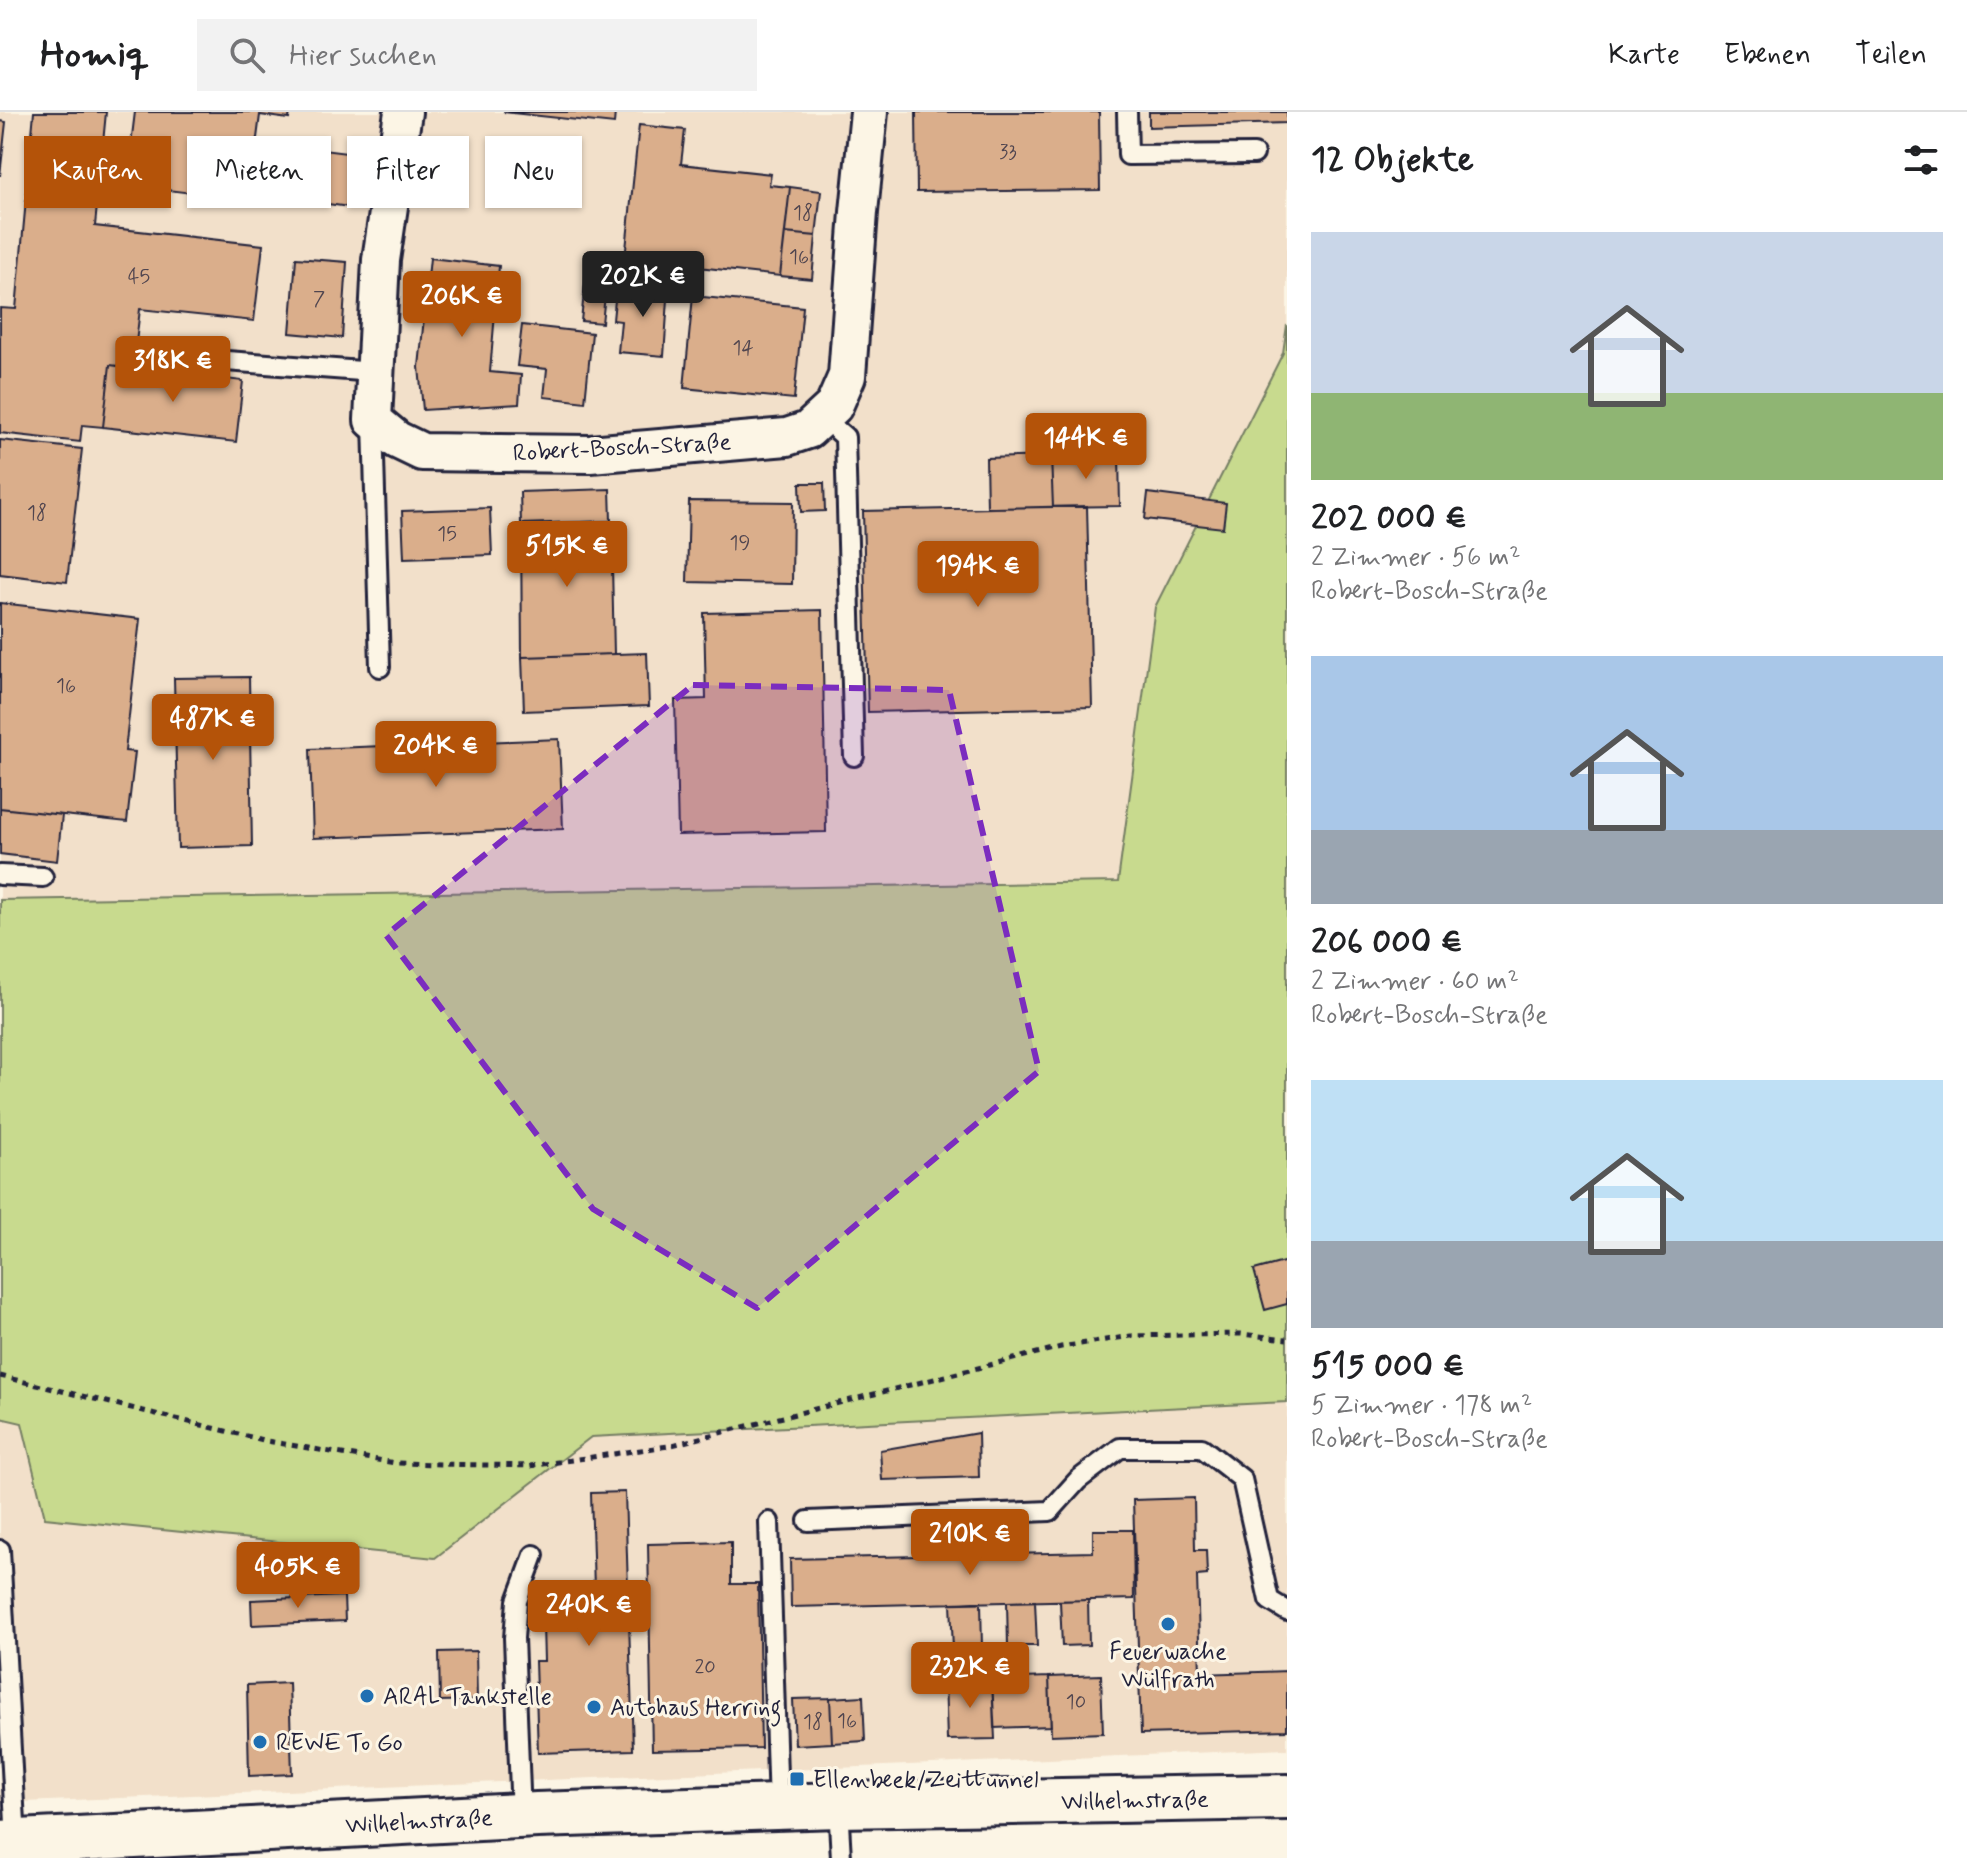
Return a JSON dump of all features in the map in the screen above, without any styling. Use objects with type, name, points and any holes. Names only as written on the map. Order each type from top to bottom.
[{"type":"main road","name":"Wilhelmstraße","points":[[8,1842],[521,1816],[838,1805],[1287,1797]]},
{"type":"street","points":[[373,420],[381,260],[403,112]]},
{"type":"street","name":"Robert-Bosch-Straße","points":[[373,420],[397,440],[422,452],[590,454],[787,437],[808,430],[834,406],[847,376],[869,112]]},
{"type":"lane","points":[[1127,112],[1128,155],[1254,154]]},
{"type":"lane","points":[[172,357],[375,372]]},
{"type":"lane","points":[[822,417],[845,437],[854,756]]},
{"type":"lane","points":[[373,420],[380,667]]},
{"type":"lane","points":[[0,875],[43,877]]},
{"type":"lane","points":[[808,1521],[1050,1511],[1078,1480],[1120,1448],[1202,1448],[1242,1479],[1269,1600],[1287,1611]]},
{"type":"lane","points":[[769,1522],[778,1807]]},
{"type":"lane","points":[[0,1550],[8,1842]]},
{"type":"lane","points":[[521,1816],[514,1638],[517,1601],[534,1555]]},
{"type":"lane","points":[[838,1805],[841,1858]]},
{"type":"path","points":[[0,1376],[267,1441],[395,1463],[530,1466],[668,1446],[1061,1347],[1131,1336],[1241,1334],[1287,1339]]},
{"type":"highlighted area","points":[[693,685],[949,690],[1039,1071],[757,1308],[593,1209],[386,935]]},
{"type":"shaded area","points":[[0,112],[1287,112],[1287,325],[1284,353],[1155,606],[1118,882],[0,900]]},
{"type":"shaded area","points":[[1287,1402],[1287,1749],[0,1803],[0,1418],[21,1422],[435,1558],[591,1437]]},
{"type":"green space","points":[[1287,325],[1287,1402],[591,1437],[435,1558],[45,1518],[22,1423],[0,1418],[0,900],[1118,882],[1155,607],[1283,353]]},
{"type":"building","points":[[34,112],[106,112],[104,136],[32,136]]},
{"type":"building","points":[[135,112],[290,112],[289,119],[260,115],[257,136],[187,136],[187,192],[171,190],[171,136],[132,136]]},
{"type":"building","points":[[503,112],[615,112],[614,124]]},
{"type":"building","points":[[916,112],[1099,112],[1100,190],[917,192]]},
{"type":"building","points":[[1149,112],[1287,112],[1287,123],[1149,127]]},
{"type":"building","points":[[0,121],[6,122],[0,176]]},
{"type":"building","points":[[639,125],[685,130],[681,164],[771,174],[769,185],[790,187],[780,276],[625,259]]},
{"type":"building","points":[[331,151],[347,153],[347,207],[331,204]]},
{"type":"building","points":[[790,187],[821,191],[816,236],[785,233]]},
{"type":"building","points":[[25,208],[97,208],[95,226],[263,245],[254,321],[140,309],[133,368],[110,365],[103,427],[82,425],[80,442],[0,433],[0,308],[16,309]]},
{"type":"building","points":[[785,233],[816,236],[812,279],[780,276]]},
{"type":"building","points":[[296,258],[347,262],[342,338],[290,333]]},
{"type":"building","points":[[430,258],[499,266],[490,372],[521,375],[519,404],[423,410],[419,367]]},
{"type":"building","points":[[586,274],[607,276],[602,323],[581,321]]},
{"type":"building","points":[[640,283],[669,285],[664,356],[618,352],[621,321],[613,320],[616,290],[639,291]]},
{"type":"building","points":[[693,296],[803,307],[794,399],[684,388]]},
{"type":"building","points":[[522,325],[592,333],[585,402],[544,397],[547,369],[517,366]]},
{"type":"building","points":[[110,365],[243,381],[236,442],[103,427]]},
{"type":"building","points":[[0,440],[82,449],[67,582],[0,574]]},
{"type":"building","points":[[1119,455],[1120,506],[1053,507],[1051,456]]},
{"type":"building","points":[[1051,456],[1053,507],[987,508],[986,458]]},
{"type":"building","points":[[800,483],[824,483],[825,511],[801,512]]},
{"type":"building","points":[[610,489],[611,521],[521,524],[520,492]]},
{"type":"building","points":[[1148,493],[1226,503],[1223,528],[1145,519]]},
{"type":"building","points":[[689,501],[793,502],[792,584],[687,582]]},
{"type":"building","points":[[1087,506],[1092,707],[868,712],[863,511]]},
{"type":"building","points":[[490,508],[492,555],[404,558],[402,511]]},
{"type":"building","points":[[611,521],[614,654],[522,657],[521,524]]},
{"type":"building","points":[[0,603],[140,619],[125,751],[135,752],[127,822],[0,808]]},
{"type":"building","points":[[822,610],[826,832],[678,835],[675,700],[706,699],[704,613]]},
{"type":"building","points":[[647,653],[649,706],[524,711],[522,657]]},
{"type":"building","points":[[249,677],[252,846],[178,848],[174,678]]},
{"type":"building","points":[[559,739],[563,829],[313,838],[310,749]]},
{"type":"building","points":[[0,808],[62,815],[57,861],[0,854]]},
{"type":"building","points":[[1287,1261],[1287,1304],[1265,1310],[1254,1270]]},
{"type":"building","points":[[978,1433],[979,1477],[882,1480],[880,1450]]},
{"type":"building","points":[[625,1492],[633,1750],[538,1753],[535,1661],[544,1661],[542,1589],[594,1588],[591,1493]]},
{"type":"building","name":"Feuerwache Wülfrath","points":[[1194,1498],[1195,1550],[1206,1550],[1207,1575],[1197,1576],[1200,1674],[1287,1671],[1287,1730],[1141,1734],[1133,1500]]},
{"type":"building","points":[[1093,1530],[1133,1530],[1134,1599],[791,1607],[790,1559],[1093,1552]]},
{"type":"building","points":[[731,1542],[731,1584],[758,1584],[761,1748],[652,1750],[648,1544]]},
{"type":"building","points":[[344,1596],[345,1621],[252,1625],[251,1600]]},
{"type":"building","points":[[1088,1600],[1089,1645],[1062,1646],[1060,1601]]},
{"type":"building","points":[[1035,1601],[1037,1646],[1008,1646],[1007,1602]]},
{"type":"building","points":[[981,1602],[982,1648],[953,1649],[951,1603]]},
{"type":"building","points":[[476,1651],[477,1700],[440,1701],[439,1652]]},
{"type":"building","points":[[1101,1675],[1103,1733],[1051,1735],[1049,1677]]},
{"type":"building","points":[[1049,1677],[1051,1726],[994,1728],[992,1679]]},
{"type":"building","points":[[992,1679],[995,1739],[947,1740],[945,1680]]},
{"type":"building","points":[[289,1683],[292,1774],[249,1776],[247,1685]]},
{"type":"building","points":[[863,1696],[865,1741],[832,1743],[830,1698]]},
{"type":"building","points":[[830,1698],[832,1743],[795,1745],[793,1699]]},
{"type":"place","name":"Feuerwache Wülfrath","points":[[1168,1624]]},
{"type":"place","name":"ARAL Tankstelle","points":[[367,1696]]},
{"type":"place","name":"Autohaus Herring","points":[[594,1707]]},
{"type":"place","name":"REWE To Go","points":[[260,1742]]},
{"type":"place","name":"Ellenbeek/Zeittunnel","points":[[797,1779]]}]
